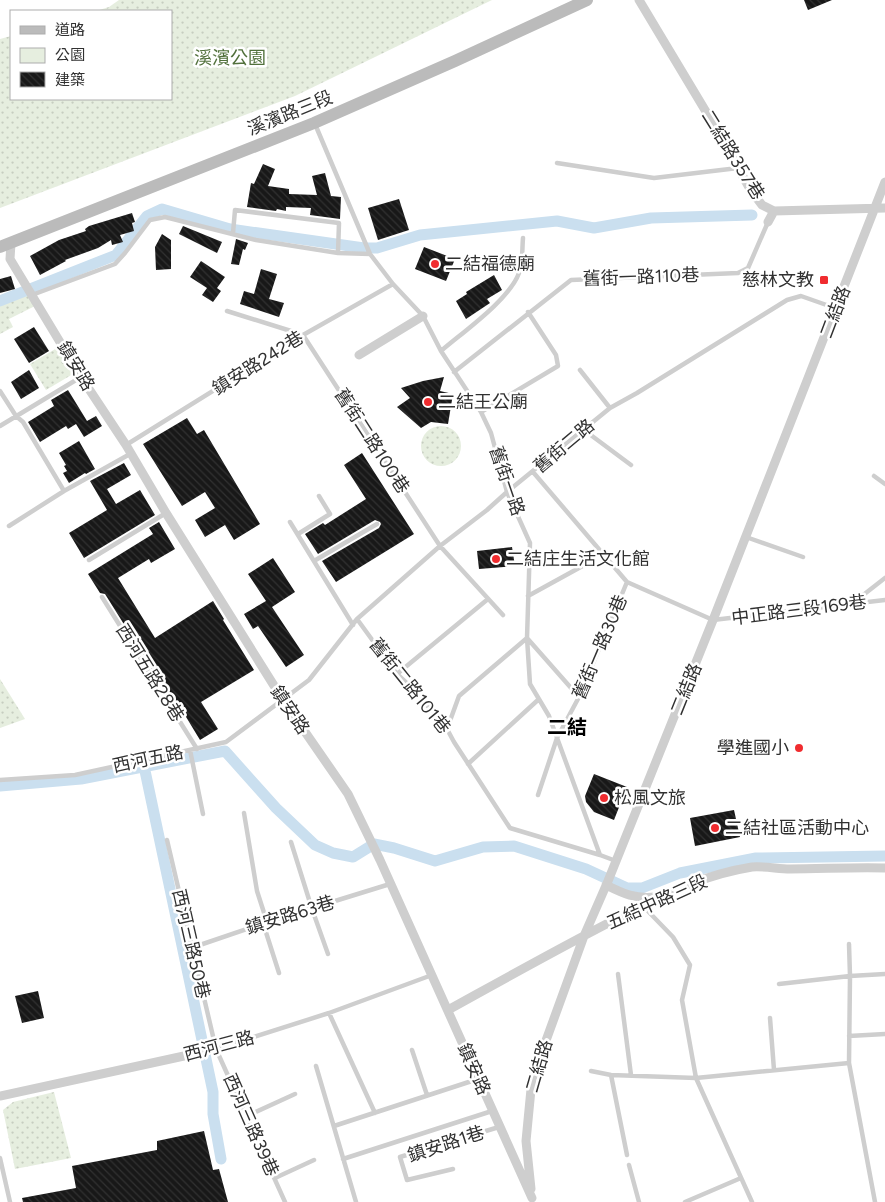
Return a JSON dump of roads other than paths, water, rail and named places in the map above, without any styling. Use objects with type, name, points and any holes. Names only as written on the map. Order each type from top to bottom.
[{"type":"street","name":"溪濱路三段","points":[[5,245],[314,123],[587,0]]},
{"type":"street","name":"二結路357巷","points":[[639,0],[738,168],[762,205],[774,211],[880,208]]},
{"type":"street","name":"二結路","points":[[533,1200],[526,1141],[532,1079],[584,936],[612,872],[836,309],[880,208],[885,182]]},
{"type":"street","points":[[768,222],[774,211]]},
{"type":"street","name":"鎮安路","points":[[5,245],[10,259],[126,445],[166,513],[283,700],[348,794],[373,844],[533,1200]]},
{"type":"street","points":[[359,355],[423,316]]},
{"type":"street","name":"五結中路三段","points":[[448,1010],[658,897],[689,883],[754,867],[789,869],[885,868]]},
{"type":"street","points":[[607,883],[624,894],[641,899],[658,897]]},
{"type":"street","name":"西河三路","points":[[0,1096],[216,1049]]},
{"type":"lane","name":"舊街一路","points":[[314,123],[370,254],[393,284],[423,316],[441,351],[481,412],[491,433],[507,492],[530,543],[527,638],[530,684],[550,716],[600,855]]},
{"type":"lane","points":[[557,163],[654,178],[738,168]]},
{"type":"lane","points":[[233,233],[235,210],[339,223],[338,252]]},
{"type":"lane","points":[[32,295],[114,264],[125,253],[150,220],[165,217],[256,240],[338,252],[370,254]]},
{"type":"lane","name":"舊街一路110巷","points":[[454,372],[571,280],[738,273],[748,268],[768,222]]},
{"type":"lane","points":[[441,351],[491,309],[510,289],[520,272],[523,238]]},
{"type":"lane","name":"鎮安路242巷","points":[[126,445],[303,335],[393,284]]},
{"type":"lane","name":"舊街二路","points":[[283,700],[308,680],[357,620],[440,546],[488,510],[507,492],[610,408],[638,393],[787,300],[801,296],[836,309]]},
{"type":"lane","points":[[227,311],[291,331],[295,340]]},
{"type":"lane","points":[[481,412],[558,366],[556,355],[528,312]]},
{"type":"lane","name":"舊街二路100巷","points":[[303,335],[440,546],[503,615]]},
{"type":"lane","points":[[580,370],[610,408]]},
{"type":"lane","points":[[0,426],[82,377]]},
{"type":"lane","points":[[0,391],[16,416],[23,422],[64,491]]},
{"type":"lane","points":[[584,430],[631,465]]},
{"type":"lane","points":[[9,526],[64,491],[130,454]]},
{"type":"lane","points":[[533,472],[627,582],[713,620]]},
{"type":"lane","points":[[874,476],[885,484]]},
{"type":"lane","points":[[298,534],[330,514],[319,496]]},
{"type":"lane","points":[[90,560],[166,513]]},
{"type":"lane","points":[[290,522],[353,625]]},
{"type":"lane","points":[[314,561],[376,524]]},
{"type":"lane","points":[[746,537],[803,557]]},
{"type":"lane","points":[[528,596],[588,563]]},
{"type":"lane","points":[[852,604],[885,578]]},
{"type":"lane","name":"舊街一路30巷","points":[[538,796],[557,738],[579,697],[627,582]]},
{"type":"lane","name":"西河五路28巷","points":[[102,597],[197,749]]},
{"type":"lane","points":[[397,674],[488,599]]},
{"type":"lane","name":"中正路三段169巷","points":[[713,620],[885,600]]},
{"type":"lane","name":"舊街二路101巷","points":[[357,620],[397,674],[414,690],[447,729],[510,828],[600,855]]},
{"type":"lane","points":[[447,729],[460,696],[527,638],[579,697]]},
{"type":"lane","points":[[468,764],[539,699]]},
{"type":"lane","name":"西河五路","points":[[0,780],[75,775],[226,742],[283,700]]},
{"type":"lane","points":[[190,750],[203,814]]},
{"type":"lane","points":[[244,812],[257,891],[279,973]]},
{"type":"lane","name":"西河三路50巷","points":[[167,840],[216,1049]]},
{"type":"lane","points":[[291,842],[328,954]]},
{"type":"lane","points":[[600,855],[616,862]]},
{"type":"lane","name":"鎮安路63巷","points":[[191,948],[390,884]]},
{"type":"lane","points":[[643,906],[673,937],[690,965],[682,1000],[696,1078],[752,1202]]},
{"type":"lane","points":[[849,944],[849,1063],[875,1202]]},
{"type":"lane","points":[[618,974],[630,1075]]},
{"type":"lane","points":[[779,984],[885,974]]},
{"type":"lane","name":"西河三路","points":[[216,1049],[329,1013],[432,976]]},
{"type":"lane","points":[[329,1013],[375,1113]]},
{"type":"lane","points":[[770,1018],[774,1070]]},
{"type":"lane","points":[[849,1036],[885,1034]]},
{"type":"lane","name":"西河三路39巷","points":[[216,1049],[285,1202]]},
{"type":"lane","points":[[412,1050],[427,1095]]},
{"type":"lane","points":[[591,1071],[611,1075],[696,1078],[849,1063]]},
{"type":"lane","points":[[316,1066],[356,1202]]},
{"type":"lane","points":[[611,1075],[627,1155]]},
{"type":"lane","points":[[334,1126],[479,1078]]},
{"type":"lane","points":[[247,1116],[295,1094]]},
{"type":"lane","points":[[344,1159],[493,1111]]},
{"type":"lane","name":"鎮安路1巷","points":[[453,1169],[407,1180],[400,1157],[499,1127]]},
{"type":"lane","points":[[0,1158],[10,1202]]},
{"type":"lane","points":[[275,1178],[314,1160]]},
{"type":"lane","points":[[629,1165],[639,1202]]},
{"type":"lane","points":[[685,1202],[741,1178]]},
{"type":"waterway","points":[[0,301],[116,255],[147,216],[162,209],[230,229],[364,248],[377,248],[420,235],[557,221],[594,228],[651,218],[752,215]]},
{"type":"waterway","points":[[0,786],[81,779],[225,751],[276,808],[315,845],[333,853],[353,857],[374,844],[394,848],[435,861],[483,847],[514,846],[586,869],[627,888],[642,888],[680,873],[756,858],[885,856]]},
{"type":"waterway","points":[[144,766],[213,1092],[213,1114],[221,1159]]},
{"type":"place","name":"二結福德廟","points":[[435,264]]},
{"type":"place","name":"慈林文教","points":[[824,280]]},
{"type":"place","name":"二結王公廟","points":[[428,402]]},
{"type":"place","name":"二結庄生活文化館","points":[[496,559]]},
{"type":"place","name":"學進國小","points":[[799,748]]},
{"type":"place","name":"松風文旅","points":[[604,798]]},
{"type":"place","name":"二結社區活動中心","points":[[715,828]]},
{"type":"district","name":"二結","points":[[567,727]]},
{"type":"park label","name":"溪濱公園","points":[[230,58]]}]
